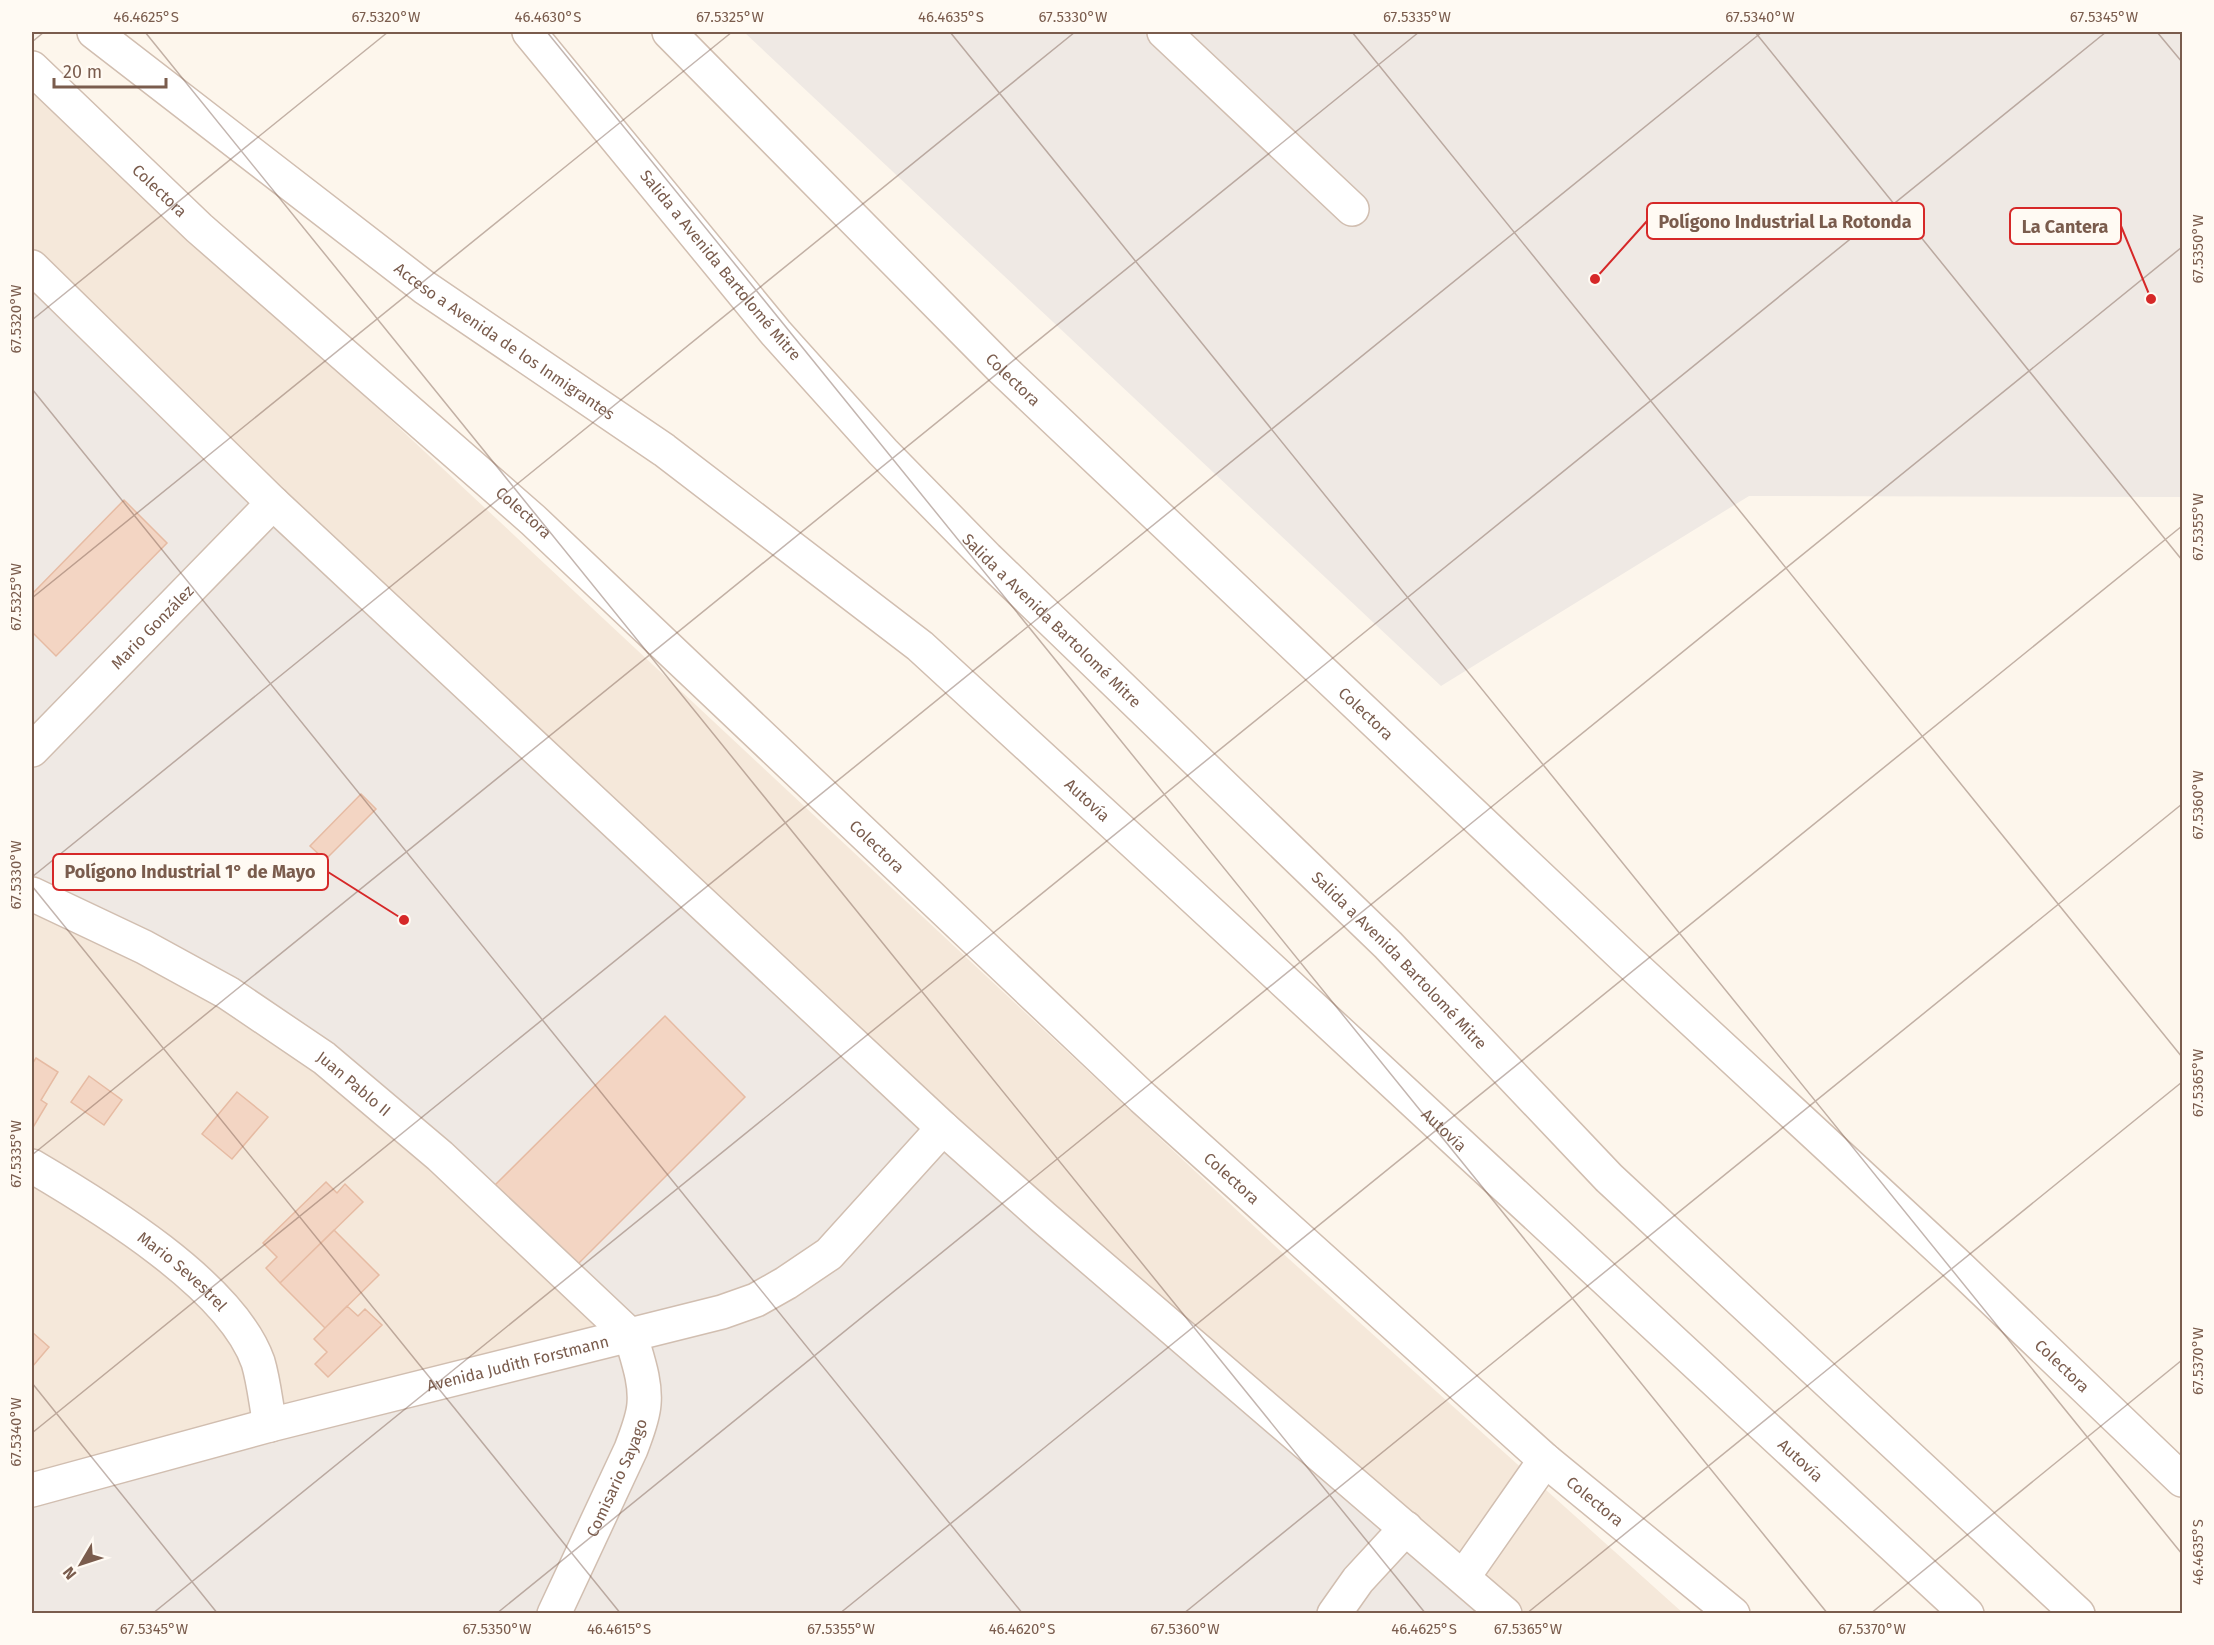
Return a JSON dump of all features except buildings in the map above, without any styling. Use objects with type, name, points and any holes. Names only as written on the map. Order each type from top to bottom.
[{"type":"street","name":"Acceso a Avenida de los Inmigrantes","points":[[94,32],[424,287],[664,450],[920,646]]},
{"type":"street","name":"Salida a Avenida Bartolomé Mitre","points":[[530,32],[776,333],[883,452],[996,566],[1388,945],[1609,1178],[2078,1614]]},
{"type":"street","name":"Colectora","points":[[669,32],[1002,369],[1624,957],[1964,1271],[2182,1480]]},
{"type":"street","points":[[1164,32],[1352,209]]},
{"type":"street","name":"Colectora","points":[[32,68],[199,228],[533,520],[1143,1098],[1545,1460],[1733,1614]]},
{"type":"street","points":[[36,278],[273,503],[944,1128],[1043,1217],[1464,1576],[1505,1614]]},
{"type":"street","name":"Mario González","points":[[32,750],[273,503]]},
{"type":"street","name":"Autovía","points":[[920,646],[1967,1614]]},
{"type":"street","name":"Juan Pablo II","points":[[32,894],[144,947],[228,993],[324,1058],[440,1156],[631,1336]]},
{"type":"street","name":"Avenida Judith Forstmann","points":[[32,1490],[270,1425],[631,1336],[722,1312],[756,1300],[829,1254],[944,1128]]},
{"type":"street","name":"Mario Sevestrel","points":[[32,1166],[92,1201],[150,1242],[212,1295],[243,1332],[258,1362],[270,1425]]},
{"type":"street","name":"Comisario Sayago","points":[[554,1614],[638,1430],[644,1405],[642,1375],[631,1336]]},
{"type":"street","points":[[1464,1576],[1545,1460]]},
{"type":"street","points":[[1334,1614],[1358,1580],[1406,1528]]},
{"type":"shaded area","points":[[744,32],[2182,32],[2182,497],[1749,496],[1441,686]]},
{"type":"shaded area","points":[[32,76],[151,196],[1289,1259],[1683,1613],[32,1613]]},
{"type":"shaded area","points":[[32,267],[273,503],[1505,1613],[32,1613],[32,1490],[630,1336],[324,1058],[32,894]]},
{"type":"place","name":"Polígono Industrial La Rotonda","points":[[1595,279]]},
{"type":"place","name":"La Cantera","points":[[2151,299]]},
{"type":"place","name":"Polígono Industrial 1° de Mayo","points":[[404,920]]}]
